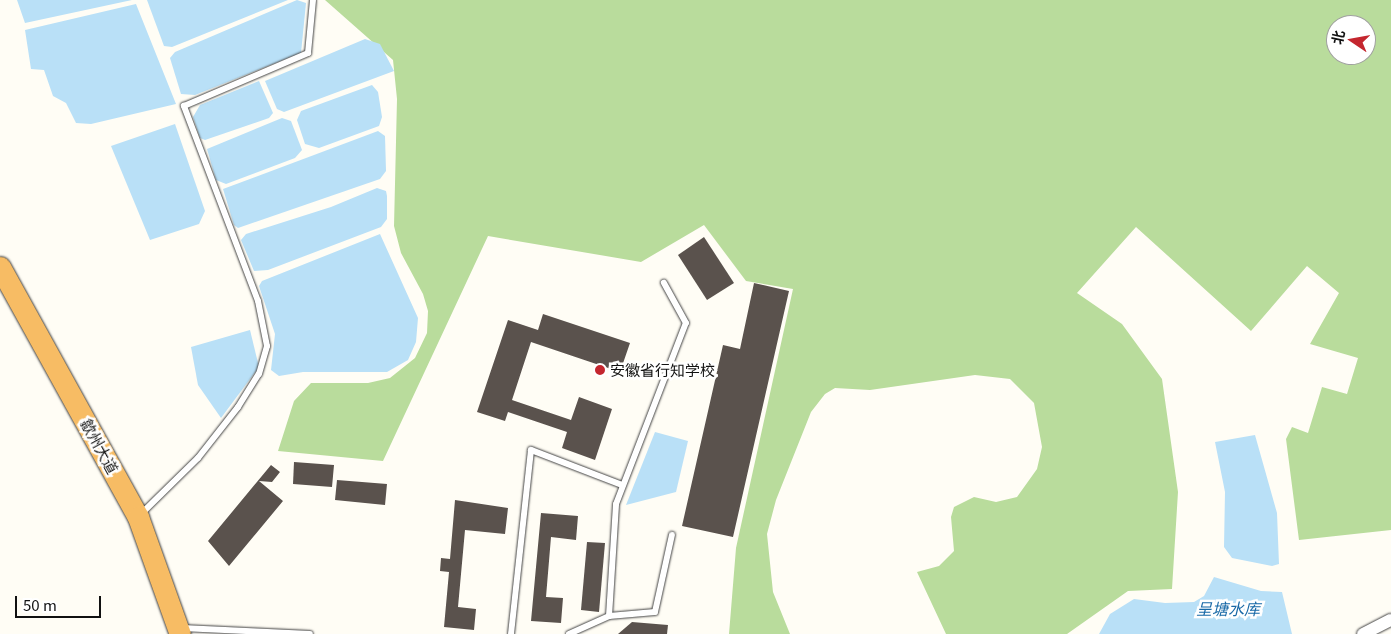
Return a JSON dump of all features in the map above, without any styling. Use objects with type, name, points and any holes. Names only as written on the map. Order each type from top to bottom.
[{"type":"highway","name":"歙州大道","points":[[0,267],[138,517],[175,632]]},
{"type":"highway","name":"歙州大道","points":[[0,295],[126,523],[175,632]]},
{"type":"street","points":[[1364,634],[1391,620]]},
{"type":"lane","points":[[138,517],[175,483],[220,430],[259,374],[267,346],[258,301],[184,106],[308,53],[313,0]]},
{"type":"lane","points":[[609,616],[616,504],[686,323],[664,283]]},
{"type":"lane","points":[[511,634],[531,450],[622,485]]},
{"type":"lane","points":[[569,634],[609,616],[654,612],[672,535]]},
{"type":"lane","points":[[175,632],[191,625],[310,634]]},
{"type":"green space","points":[[325,0],[1391,0],[1391,530],[1299,540],[1286,439],[1292,427],[1308,433],[1322,387],[1347,394],[1358,358],[1310,344],[1339,293],[1307,266],[1251,331],[1136,227],[1077,293],[1122,324],[1162,379],[1178,492],[1172,589],[1128,591],[1067,634],[946,634],[917,572],[939,566],[954,551],[951,517],[954,507],[974,497],[996,502],[1017,497],[1037,469],[1042,447],[1034,403],[1010,379],[975,375],[870,390],[835,388],[825,394],[811,412],[776,500],[767,534],[773,592],[790,634],[729,634],[736,548],[793,289],[746,281],[704,225],[641,262],[488,236],[383,461],[278,451],[294,401],[311,383],[368,383],[390,378],[415,358],[427,333],[428,311],[423,294],[401,253],[394,226],[397,99],[393,60]]},
{"type":"water","points":[[17,0],[132,0],[25,23]]},
{"type":"water","points":[[147,0],[288,0],[172,47],[164,46]]},
{"type":"water","points":[[297,0],[306,3],[301,53],[195,95],[181,94],[170,58],[175,52]]},
{"type":"water","points":[[136,4],[176,104],[91,124],[76,123],[66,103],[53,96],[44,70],[31,69],[25,30]]},
{"type":"water","points":[[365,39],[380,44],[394,71],[284,112],[277,109],[265,81]]},
{"type":"water","points":[[259,81],[273,113],[269,118],[205,140],[200,138],[193,117],[200,105]]},
{"type":"water","points":[[372,85],[378,92],[382,117],[379,126],[319,148],[305,144],[297,120],[301,111]]},
{"type":"water","points":[[282,118],[291,121],[302,150],[295,158],[226,184],[216,180],[207,149]]},
{"type":"water","points":[[175,124],[205,211],[199,224],[150,240],[111,146]]},
{"type":"water","points":[[378,131],[385,136],[386,171],[380,179],[238,228],[234,225],[223,189]]},
{"type":"water","points":[[377,188],[386,191],[387,196],[387,219],[381,227],[268,270],[254,271],[241,240],[246,234],[331,207]]},
{"type":"water","points":[[380,234],[418,318],[416,342],[408,360],[387,372],[303,372],[279,376],[271,370],[275,334],[259,286],[262,281]]},
{"type":"water","points":[[250,330],[259,367],[221,418],[198,385],[191,347]]},
{"type":"water","points":[[655,432],[688,441],[676,492],[626,505]]},
{"type":"water","points":[[1255,435],[1277,513],[1279,564],[1272,566],[1232,558],[1224,547],[1225,492],[1215,442]]},
{"type":"water","name":"呈塘水库","points":[[1214,577],[1261,591],[1282,592],[1292,634],[1099,634],[1110,614],[1134,599],[1165,603],[1194,602],[1204,596]]},
{"type":"building","points":[[704,237],[734,283],[707,300],[678,255]]},
{"type":"building","points":[[754,283],[789,291],[733,537],[682,526],[723,345],[740,349]]},
{"type":"building","points":[[543,314],[630,343],[620,372],[531,342],[512,400],[571,420],[579,397],[612,409],[595,460],[562,448],[567,432],[508,412],[505,421],[477,412],[508,320],[538,330]]},
{"type":"building","points":[[294,462],[334,465],[332,487],[293,484]]},
{"type":"building","points":[[271,465],[280,472],[272,482],[259,481],[283,501],[229,566],[208,541]]},
{"type":"building","points":[[337,480],[387,484],[385,505],[335,500]]},
{"type":"building","points":[[455,500],[508,508],[505,534],[465,530],[458,607],[476,609],[474,630],[444,627],[449,572],[440,571],[441,558],[450,559]]},
{"type":"building","points":[[541,513],[578,516],[576,540],[551,537],[546,597],[563,598],[561,623],[531,621]]},
{"type":"building","points":[[587,542],[605,543],[599,612],[581,610]]},
{"type":"building","points":[[632,622],[668,625],[667,634],[618,634]]},
{"type":"place","name":"安徽省行知学校","points":[[600,370]]}]
